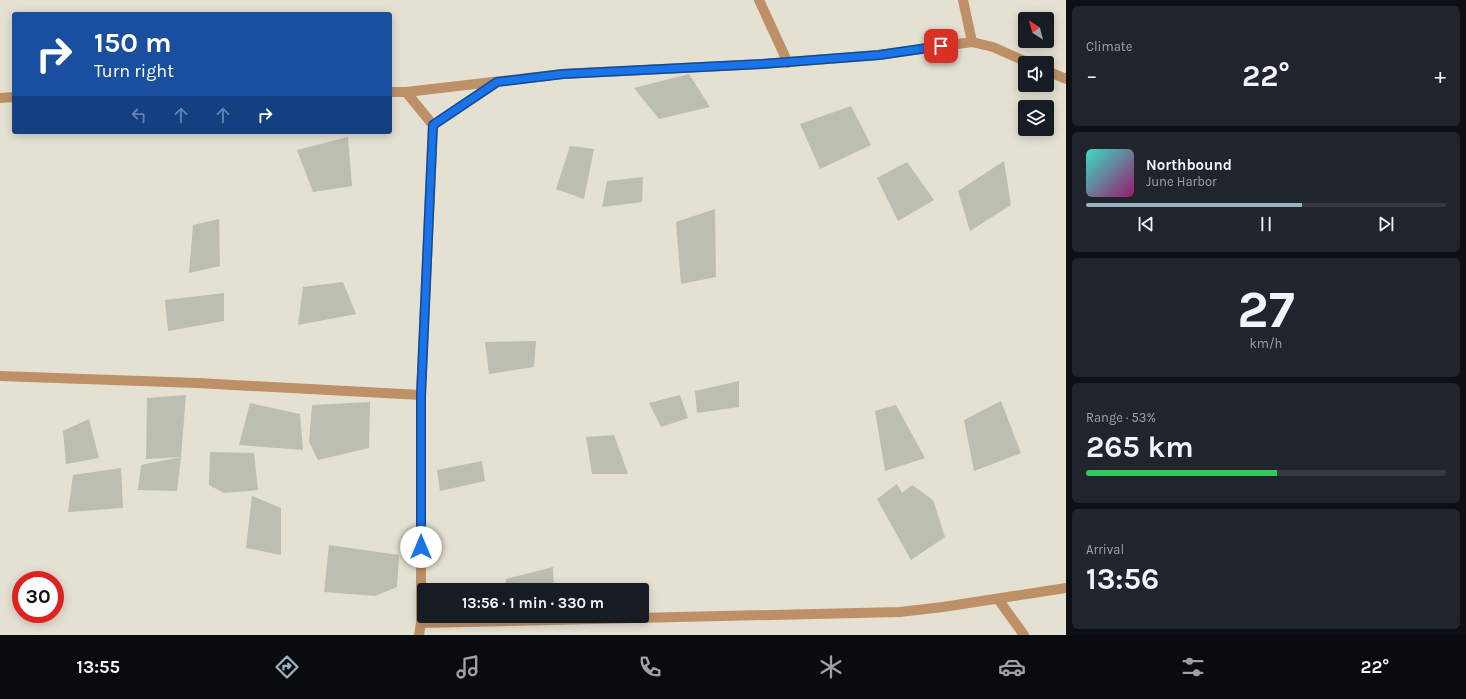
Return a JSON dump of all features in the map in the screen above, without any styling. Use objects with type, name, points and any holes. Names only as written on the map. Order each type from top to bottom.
[{"type":"street","points":[[759,0],[788,62]]},
{"type":"street","points":[[963,0],[972,42]]},
{"type":"street","points":[[392,92],[406,92],[563,74],[788,62],[879,55],[972,42],[993,47],[1018,58]]},
{"type":"street","points":[[1054,74],[1066,79]]},
{"type":"street","points":[[433,125],[497,82]]},
{"type":"street","points":[[406,92],[433,125],[421,395],[421,583]]},
{"type":"street","points":[[0,98],[12,97]]},
{"type":"street","points":[[0,376],[197,383],[421,395]]},
{"type":"street","points":[[649,618],[900,612],[1066,588]]},
{"type":"street","points":[[998,599],[1024,635]]},
{"type":"street","points":[[419,635],[421,623]]},
{"type":"building","points":[[689,74],[710,107],[659,119],[634,88]]},
{"type":"building","points":[[851,106],[871,145],[820,169],[800,124]]},
{"type":"building","points":[[348,137],[352,186],[313,192],[297,150]]},
{"type":"building","points":[[570,146],[594,149],[584,199],[556,189]]},
{"type":"building","points":[[1004,161],[1011,205],[970,231],[958,191]]},
{"type":"building","points":[[907,162],[934,200],[898,221],[877,178]]},
{"type":"building","points":[[643,177],[642,202],[602,207],[607,181]]},
{"type":"building","points":[[715,209],[716,277],[681,284],[676,222]]},
{"type":"building","points":[[219,219],[220,266],[189,273],[193,225]]},
{"type":"building","points":[[343,282],[356,314],[298,325],[303,287]]},
{"type":"building","points":[[224,293],[224,321],[168,331],[165,300]]},
{"type":"building","points":[[536,341],[534,367],[489,374],[485,342]]},
{"type":"building","points":[[739,381],[739,407],[697,413],[695,391]]},
{"type":"building","points":[[186,395],[181,457],[146,459],[147,398]]},
{"type":"building","points":[[680,395],[688,418],[661,427],[649,403]]},
{"type":"building","points":[[1001,401],[1021,453],[974,471],[964,420]]},
{"type":"building","points":[[370,402],[369,448],[318,460],[309,442],[312,405]]},
{"type":"building","points":[[250,403],[300,414],[303,450],[239,445]]},
{"type":"building","points":[[896,405],[925,458],[885,471],[875,411]]},
{"type":"building","points":[[89,419],[99,458],[66,464],[63,431]]},
{"type":"building","points":[[614,435],[628,474],[592,474],[586,437]]},
{"type":"building","points":[[210,452],[254,453],[258,490],[224,493],[209,485]]},
{"type":"building","points":[[181,457],[177,491],[138,490],[141,465]]},
{"type":"building","points":[[482,461],[485,481],[440,491],[437,470]]},
{"type":"building","points":[[121,468],[123,508],[68,512],[73,475]]},
{"type":"building","points":[[897,484],[902,493],[912,485],[933,500],[945,537],[911,560],[877,499]]},
{"type":"building","points":[[252,496],[281,508],[281,555],[246,548]]},
{"type":"building","points":[[329,545],[399,555],[397,587],[375,596],[324,592]]},
{"type":"building","points":[[553,567],[554,583],[506,583],[506,579]]},
{"type":"route","points":[[421,547],[421,395],[433,125],[497,82],[563,74],[762,64],[879,55],[941,46]]}]
